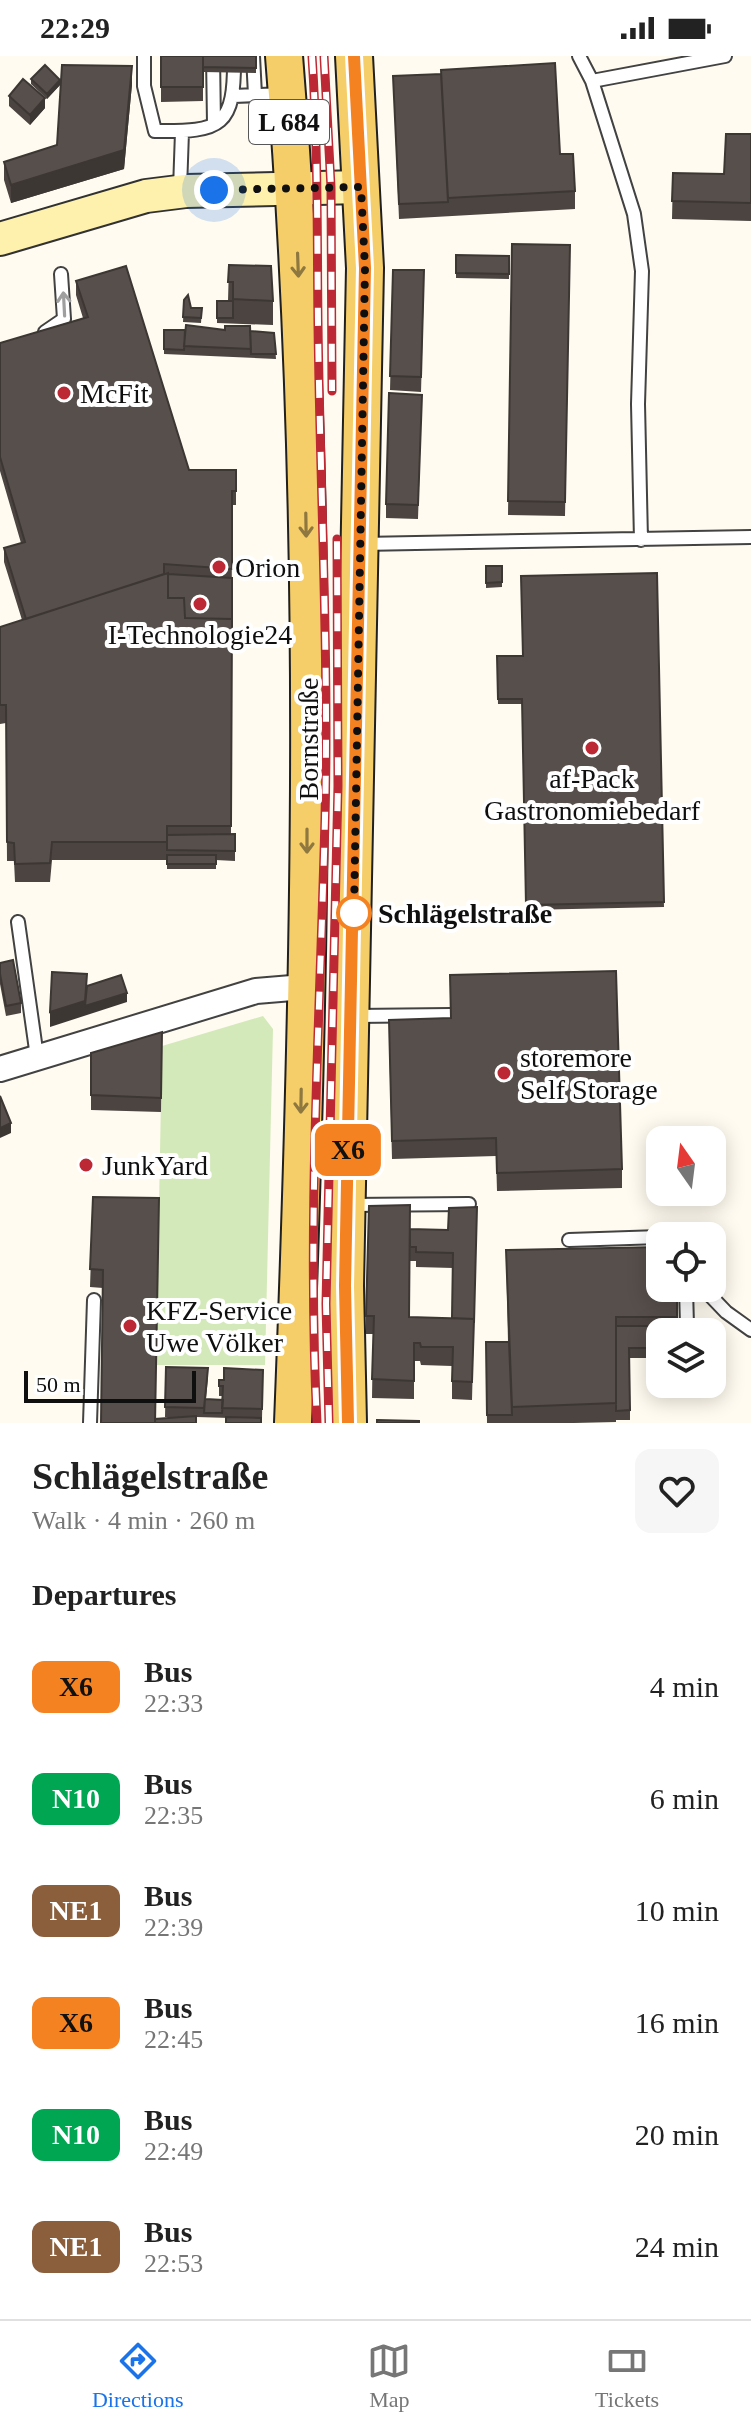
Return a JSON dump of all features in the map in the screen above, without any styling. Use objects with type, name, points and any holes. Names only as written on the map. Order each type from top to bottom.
[{"type":"main road","name":"Bornstraße","points":[[284,56],[271,95],[293,187],[307,619],[304,987],[293,1423]]},
{"type":"main road","name":"Bornstraße","points":[[348,1423],[347,1205],[365,268],[354,56]]},
{"type":"street","points":[[0,239],[110,206],[180,192],[361,187]]},
{"type":"street","points":[[0,1069],[256,991],[304,987]]},
{"type":"lane","points":[[144,56],[144,86],[155,131],[182,132],[203,131],[222,118],[234,96],[234,56]]},
{"type":"lane","points":[[213,56],[214,124]]},
{"type":"lane","points":[[234,96],[271,95],[253,56]]},
{"type":"lane","points":[[579,56],[592,81],[634,214],[642,271],[638,404],[641,540]]},
{"type":"lane","points":[[592,81],[725,56]]},
{"type":"lane","points":[[180,192],[182,132]]},
{"type":"lane","points":[[26,339],[52,330],[64,319],[61,274]]},
{"type":"lane","points":[[360,544],[751,537]]},
{"type":"lane","points":[[18,922],[37,1057]]},
{"type":"lane","points":[[352,1016],[451,1015]]},
{"type":"lane","points":[[347,1205],[469,1204]]},
{"type":"lane","points":[[569,1240],[646,1237]]},
{"type":"lane","points":[[90,1423],[94,1300]]},
{"type":"lane","points":[[716,1302],[751,1330]]},
{"type":"green space","points":[[263,1016],[273,1029],[265,1365],[156,1365],[162,1046]]},
{"type":"building","points":[[161,56],[203,56],[203,87],[161,87]]},
{"type":"building","points":[[203,56],[256,56],[256,68],[203,67]]},
{"type":"building","points":[[555,63],[560,154],[573,154],[575,191],[448,198],[441,70]]},
{"type":"building","points":[[45,65],[60,80],[47,94],[31,79]]},
{"type":"building","points":[[62,65],[132,66],[124,150],[11,185],[4,162],[57,145]]},
{"type":"building","points":[[441,74],[448,202],[399,204],[393,76]]},
{"type":"building","points":[[23,79],[45,98],[30,115],[9,96]]},
{"type":"building","points":[[726,134],[751,134],[751,203],[672,201],[673,173],[724,174]]},
{"type":"building","points":[[512,244],[570,245],[565,502],[508,501]]},
{"type":"building","points":[[456,255],[509,256],[509,274],[456,273]]},
{"type":"building","points":[[229,265],[271,266],[273,301],[233,299],[233,282],[228,282]]},
{"type":"building","points":[[126,266],[189,470],[236,470],[236,491],[232,491],[232,569],[164,564],[164,574],[26,619],[4,548],[25,542],[0,457],[0,343],[88,317],[76,281]]},
{"type":"building","points":[[393,270],[424,270],[421,377],[390,376]]},
{"type":"building","points":[[188,295],[191,308],[202,308],[201,318],[183,317],[184,300]]},
{"type":"building","points":[[217,301],[233,301],[233,318],[217,318]]},
{"type":"building","points":[[186,325],[225,330],[225,326],[250,326],[251,349],[184,346]]},
{"type":"building","points":[[164,330],[185,330],[184,350],[164,349]]},
{"type":"building","points":[[250,331],[274,333],[276,354],[251,354]]},
{"type":"building","points":[[389,393],[422,395],[418,505],[386,504]]},
{"type":"building","points":[[486,566],[502,566],[502,582],[486,583]]},
{"type":"building","points":[[168,573],[168,598],[184,598],[185,618],[232,619],[231,826],[167,826],[167,842],[52,842],[50,863],[15,864],[14,843],[7,842],[6,705],[0,705],[0,627]]},
{"type":"building","name":"af-Pack Gastronomiebedarf","points":[[657,573],[664,902],[526,905],[522,699],[498,699],[497,656],[523,656],[521,576]]},
{"type":"building","name":"I-Technologie24","points":[[168,574],[232,578],[232,619],[185,618],[184,598],[168,598]]},
{"type":"building","points":[[235,834],[235,851],[167,850],[167,835]]},
{"type":"building","points":[[167,855],[216,855],[216,864],[167,864]]},
{"type":"building","points":[[13,960],[21,1003],[6,1006],[0,963]]},
{"type":"building","name":"storemore Self Storage","points":[[616,971],[622,1169],[497,1173],[496,1138],[392,1141],[389,1020],[451,1018],[450,975]]},
{"type":"building","points":[[52,972],[87,974],[85,1001],[50,1012]]},
{"type":"building","points":[[121,975],[127,993],[85,1006],[87,986]]},
{"type":"building","points":[[162,1032],[161,1098],[91,1095],[91,1053]]},
{"type":"building","points":[[0,1096],[11,1123],[0,1128]]},
{"type":"building","name":"KFZ-Service Uwe Völker","points":[[93,1197],[159,1198],[155,1423],[101,1423],[103,1270],[90,1269]]},
{"type":"building","points":[[410,1205],[409,1317],[474,1319],[472,1382],[452,1381],[453,1347],[421,1347],[420,1343],[414,1343],[414,1381],[372,1379],[374,1316],[366,1316],[369,1206]]},
{"type":"building","points":[[477,1207],[474,1323],[474,1319],[452,1318],[453,1253],[416,1252],[416,1247],[410,1247],[410,1229],[448,1230],[449,1208]]},
{"type":"building","points":[[646,1247],[646,1302],[677,1302],[677,1317],[616,1317],[616,1403],[512,1407],[506,1250]]},
{"type":"building","points":[[616,1326],[646,1326],[646,1348],[629,1348],[630,1410],[616,1411]]},
{"type":"building","points":[[486,1342],[509,1342],[512,1415],[487,1415]]},
{"type":"building","points":[[166,1367],[208,1368],[204,1408],[165,1407]]},
{"type":"building","points":[[224,1368],[263,1370],[262,1409],[222,1408],[223,1386],[219,1386],[219,1380],[224,1380]]},
{"type":"building","points":[[205,1399],[223,1400],[222,1413],[204,1413]]},
{"type":"building","points":[[196,1416],[196,1423],[155,1423],[155,1419]]},
{"type":"building","points":[[226,1417],[261,1418],[261,1423],[226,1423]]},
{"type":"building","points":[[377,1420],[419,1421],[419,1423],[377,1423]]},
{"type":"railway","points":[[312,56],[326,694],[313,1272],[317,1423]]},
{"type":"railway","points":[[324,56],[331,187],[332,391]]},
{"type":"railway","points":[[329,1423],[326,1304],[338,786],[337,539]]},
{"type":"bus line","name":"X6","points":[[348,1423],[345,1286],[365,268],[354,56]]},
{"type":"place","name":"McFit","points":[[64,393]]},
{"type":"place","name":"Orion","points":[[219,567]]},
{"type":"place","name":"I-Technologie24","points":[[200,604]]},
{"type":"place","name":"af-Pack Gastronomiebedarf","points":[[592,748]]},
{"type":"place","name":"Schlägelstraße","points":[[354,913]]},
{"type":"place","name":"storemore Self Storage","points":[[504,1073]]},
{"type":"place","name":"JunkYard","points":[[86,1165]]},
{"type":"place","name":"KFZ-Service Uwe Völker","points":[[130,1326]]},
{"type":"route","points":[[214,190],[361,187],[365,268],[354,913]]}]
